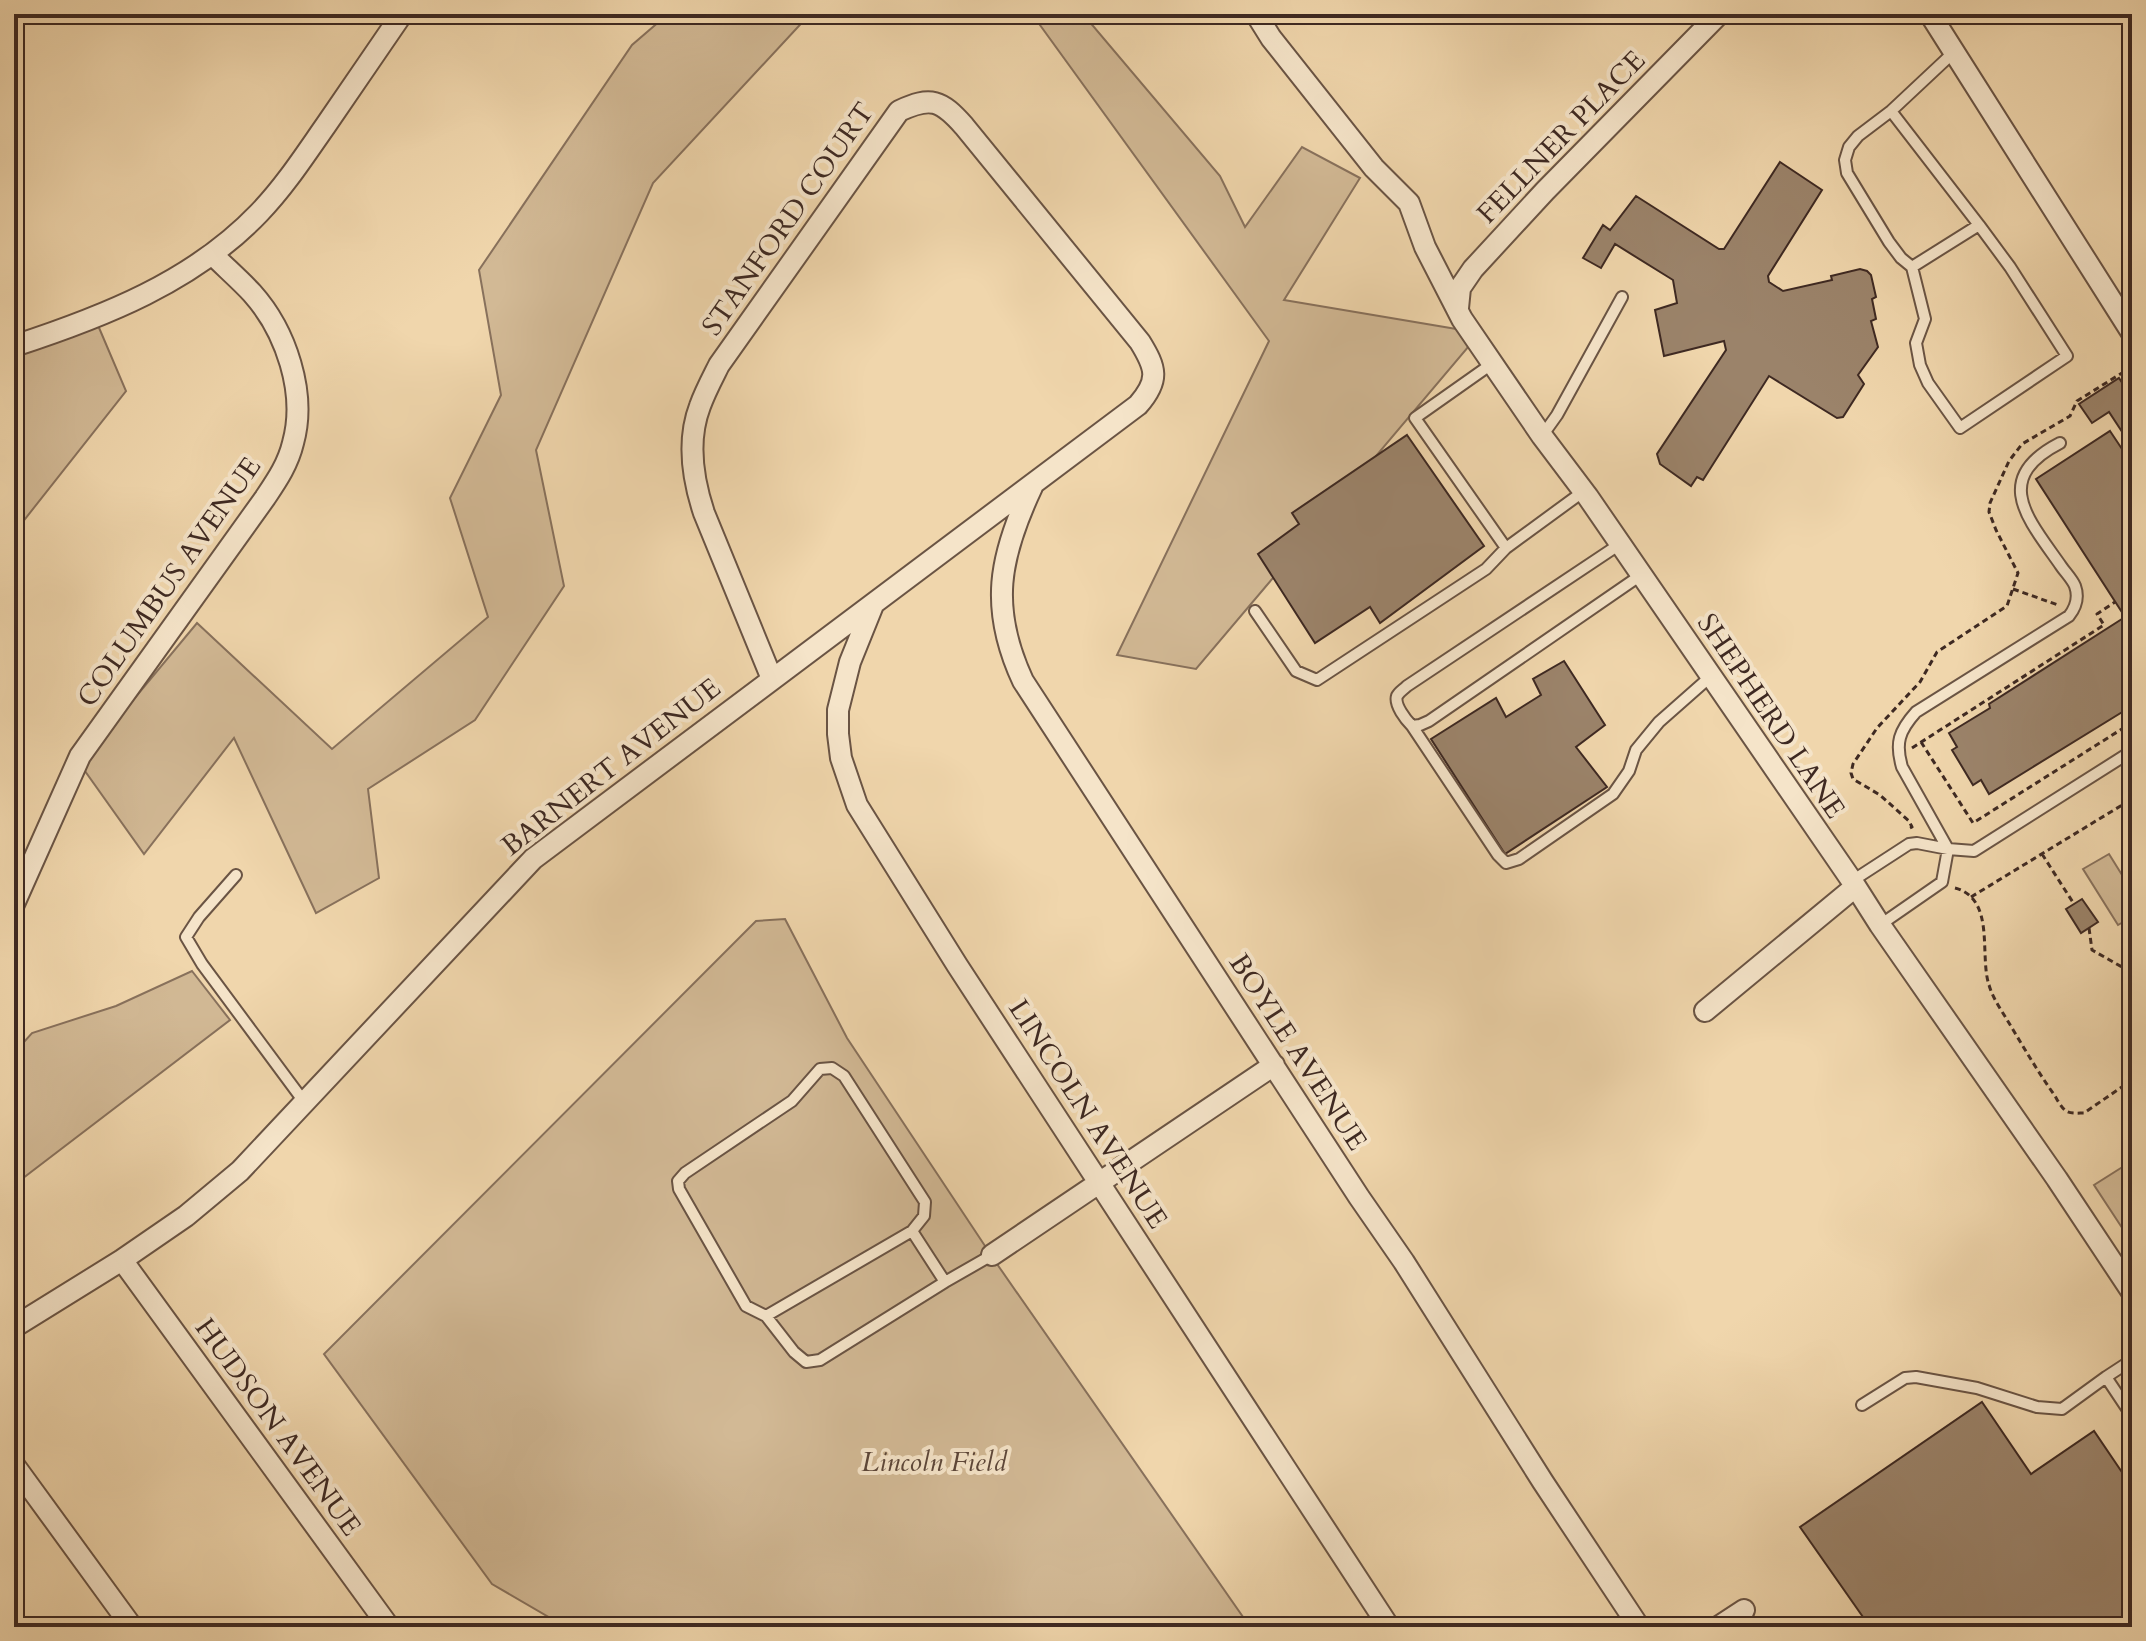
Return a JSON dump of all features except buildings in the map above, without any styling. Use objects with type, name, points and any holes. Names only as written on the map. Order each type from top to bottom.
[{"type":"street","points":[[14,346],[60,331],[137,299],[176,279],[212,254],[259,213],[287,180],[402,14]]},
{"type":"street","name":"SHEPHERD LANE","points":[[1256,14],[1271,38],[1374,168],[1409,203],[1425,247],[1462,319],[1542,436],[1584,491],[2132,1292]]},
{"type":"street","name":"FELLNER PLACE","points":[[1458,308],[1460,288],[1473,269],[1719,14]]},
{"type":"street","points":[[1930,14],[2132,333]]},
{"type":"street","name":"STANFORD COURT","points":[[772,679],[697,491],[694,448],[699,409],[719,365],[899,111],[916,103],[931,101],[945,106],[954,114],[1130,330]]},
{"type":"street","name":"COLUMBUS AVENUE","points":[[14,904],[80,756],[281,475],[294,440],[296,393],[293,367],[285,346],[253,295],[212,254]]},
{"type":"street","name":"BARNERT AVENUE","points":[[14,1327],[186,1216],[240,1171],[533,859],[1138,405],[1149,393],[1155,377],[1151,360],[1130,330]]},
{"type":"street","name":"BOYLE AVENUE","points":[[1034,483],[1018,516],[1002,572],[1002,616],[1012,657],[1023,681],[1639,1627]]},
{"type":"street","name":"LINCOLN AVENUE","points":[[873,604],[850,662],[838,710],[841,758],[857,805],[1389,1627]]},
{"type":"street","points":[[1705,1011],[1853,884]]},
{"type":"street","points":[[992,1255],[1274,1065]]},
{"type":"street","name":"HUDSON AVENUE","points":[[122,1260],[389,1627]]},
{"type":"street","points":[[14,1465],[132,1627]]},
{"type":"street","points":[[1718,1627],[1744,1610]]},
{"type":"lane","points":[[1891,111],[2010,267],[2067,356],[1960,428],[1928,383],[1920,365],[1916,343],[1925,319],[1912,267],[1889,242],[1847,173],[1845,160],[1849,147],[1858,136],[1891,111],[1954,52]]},
{"type":"lane","points":[[1912,267],[1979,225]]},
{"type":"lane","points":[[1542,436],[1557,415],[1622,297]]},
{"type":"lane","points":[[1493,363],[1415,418],[1506,548]]},
{"type":"lane","points":[[1880,925],[1942,882],[1948,849],[1902,767],[1899,739],[1905,724],[1916,712],[2069,616],[2075,608],[2075,587],[2030,521],[2020,498],[2028,467],[2060,443]]},
{"type":"lane","points":[[1255,611],[1296,671],[1317,680],[1486,569],[1506,548],[1584,491]]},
{"type":"lane","points":[[1620,544],[1407,686],[1397,696],[1396,702],[1408,722],[1498,855],[1506,863],[1519,859],[1613,794],[1629,771],[1636,750],[1659,722],[1710,677]]},
{"type":"lane","points":[[1412,726],[1429,721],[1641,575]]},
{"type":"lane","points":[[1853,884],[1909,844],[1974,851],[2132,751]]},
{"type":"lane","points":[[236,875],[199,917],[186,937],[202,964],[305,1103]]},
{"type":"lane","points":[[766,1316],[912,1231],[924,1216],[925,1202],[844,1076],[832,1068],[820,1069],[792,1101],[685,1173],[678,1181],[679,1189],[746,1306],[766,1316],[794,1352],[806,1362],[820,1360],[992,1255]]},
{"type":"lane","points":[[912,1231],[945,1282]]},
{"type":"lane","points":[[1862,1405],[1905,1378],[1916,1377],[1977,1388],[2037,1407],[2062,1409],[2132,1360]]},
{"type":"lane","points":[[2106,1377],[2132,1416]]},
{"type":"path","points":[[1907,830],[1912,827],[1909,821],[1880,795],[1853,779],[1853,764],[1877,728],[1920,682],[1937,652],[2007,606],[2018,573],[1989,512],[2009,461],[2022,444],[2070,416],[2077,401],[2122,373],[2132,389]]},
{"type":"path","points":[[2013,589],[2059,606]]},
{"type":"path","points":[[1899,756],[2104,625],[2097,614],[2115,602]]},
{"type":"path","points":[[1921,742],[1973,823],[2125,727],[2132,710]]},
{"type":"path","points":[[1971,897],[2132,799]]},
{"type":"path","points":[[2042,854],[2074,904]]},
{"type":"path","points":[[1951,888],[1964,891],[1971,897],[1984,927],[1988,984],[2038,1074],[2062,1106],[2076,1114],[2084,1113],[2132,1080]]},
{"type":"path","points":[[2089,928],[2092,950],[2122,967],[2132,986]]},
{"type":"green space","points":[[668,14],[810,14],[653,183],[536,450],[564,586],[475,720],[368,789],[379,878],[316,913],[234,738],[144,854],[80,764],[197,623],[332,749],[488,617],[450,498],[501,395],[479,270],[632,45]]},
{"type":"green space","points":[[1032,14],[1083,14],[1220,176],[1245,227],[1302,147],[1360,178],[1284,300],[1480,333],[1196,669],[1117,655],[1269,341]]},
{"type":"green space","points":[[97,323],[126,391],[14,533],[14,439],[23,436],[14,404],[14,346]]},
{"type":"green space","points":[[2109,854],[2132,891],[2132,917],[2118,925],[2083,869]]},
{"type":"green space","name":"Lincoln Field","points":[[785,919],[847,1038],[997,1264],[1250,1627],[559,1627],[557,1622],[492,1584],[324,1354],[756,921]]},
{"type":"green space","points":[[192,971],[230,1020],[14,1185],[14,1053],[32,1033],[116,1006]]},
{"type":"green space","points":[[2132,1161],[2132,1243],[2094,1185]]}]
